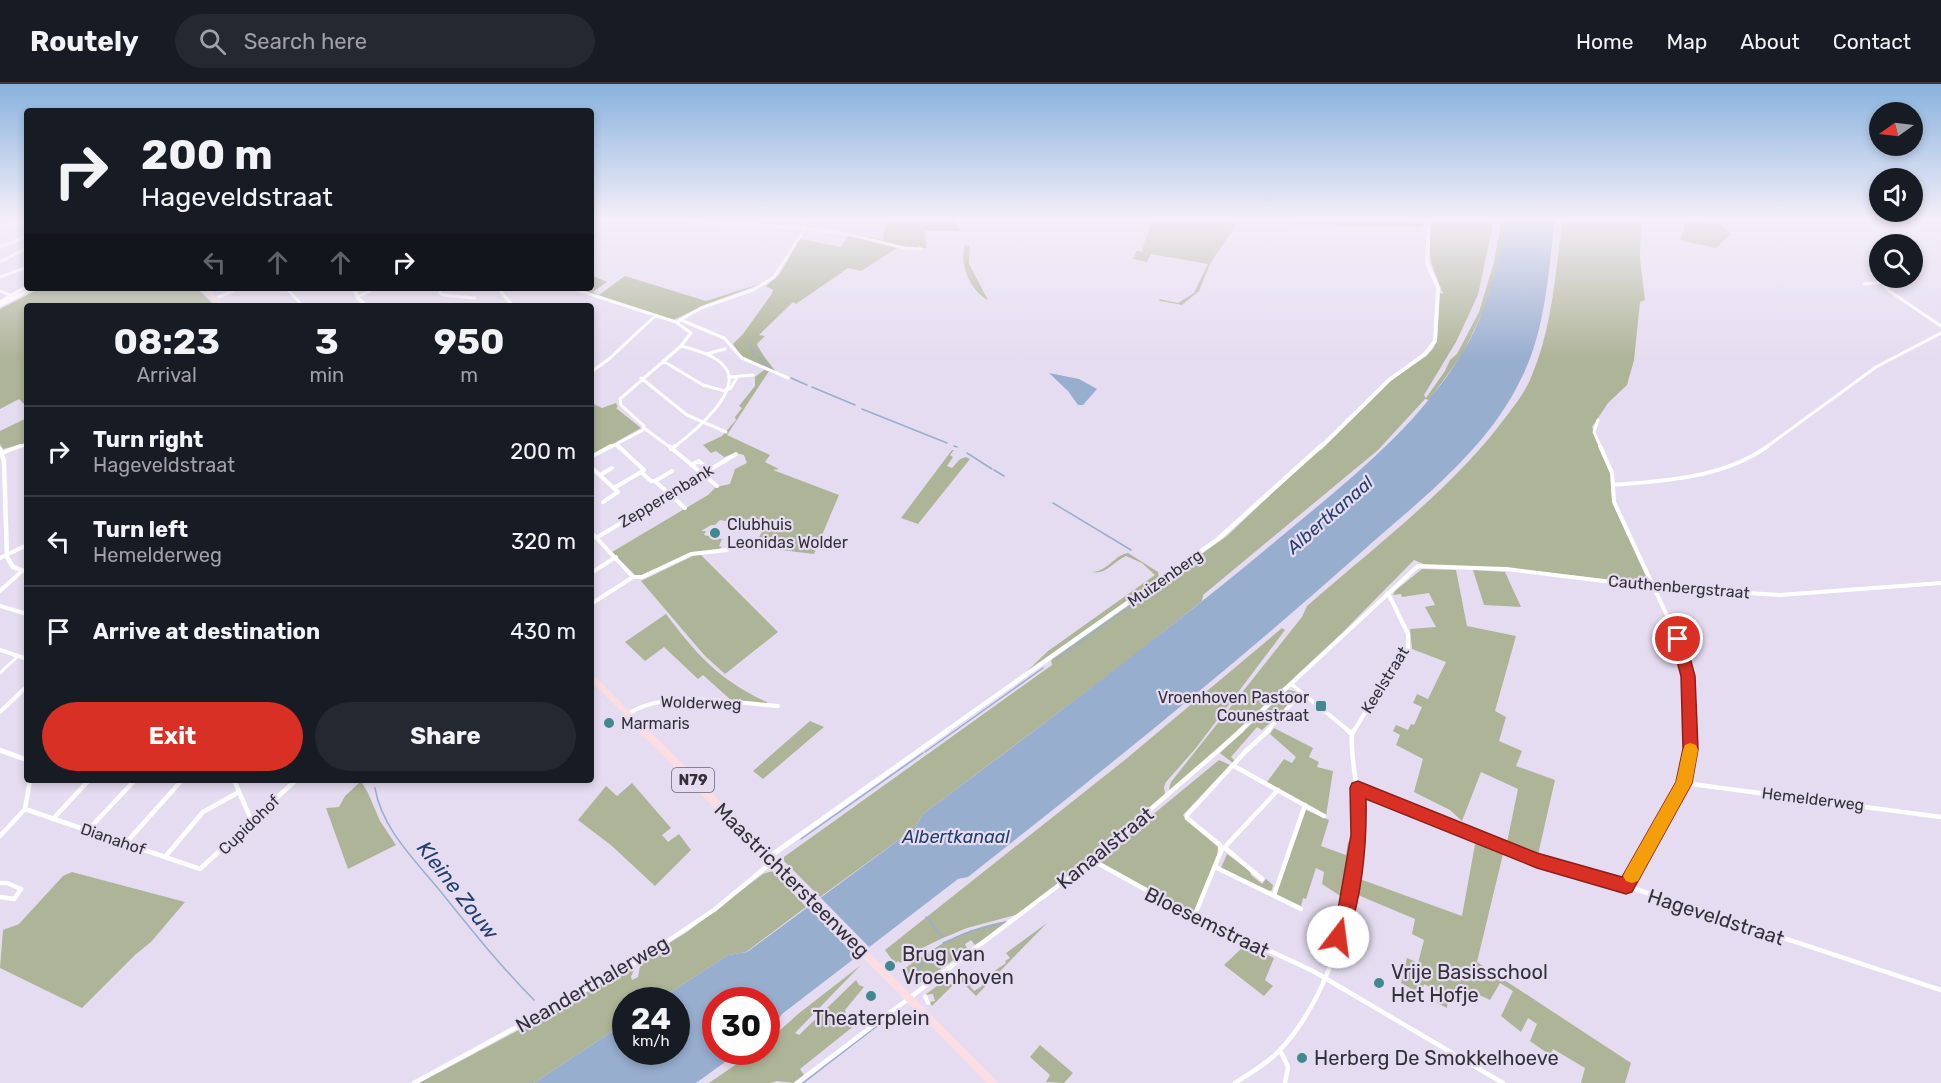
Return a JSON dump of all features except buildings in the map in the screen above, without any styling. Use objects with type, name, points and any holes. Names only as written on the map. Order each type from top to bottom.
[{"type":"main road","points":[[209,291],[220,303]]},
{"type":"main road","name":"Maastrichtersteenweg","points":[[594,680],[993,1083]]},
{"type":"street","points":[[678,321],[710,304],[768,282],[783,266]]},
{"type":"street","name":"Muizenberg","points":[[771,859],[1245,518],[1389,380],[1432,347],[1437,333],[1438,288],[1428,266]]},
{"type":"street","points":[[0,277],[24,268]]},
{"type":"street","points":[[1864,284],[1869,283]]},
{"type":"street","points":[[0,304],[24,288]]},
{"type":"street","points":[[1887,288],[1941,326]]},
{"type":"street","points":[[0,291],[11,296]]},
{"type":"street","points":[[0,304],[27,291]]},
{"type":"street","points":[[216,299],[233,291]]},
{"type":"street","points":[[288,291],[300,303]]},
{"type":"street","points":[[355,291],[363,303]]},
{"type":"street","points":[[357,297],[370,291]]},
{"type":"street","points":[[440,291],[443,295],[475,298]]},
{"type":"street","points":[[500,291],[510,303]]},
{"type":"street","points":[[580,291],[678,321],[724,338],[742,358],[788,378]]},
{"type":"street","points":[[594,370],[609,359],[656,315]]},
{"type":"street","points":[[678,321],[691,331],[681,346],[641,378],[622,396],[620,402],[644,428],[647,428],[717,486]]},
{"type":"street","points":[[1613,485],[1682,480],[1754,457],[1876,367],[1941,333]]},
{"type":"street","points":[[671,448],[704,423],[726,390],[729,377],[724,365],[704,354],[681,346]]},
{"type":"street","points":[[704,354],[725,349]]},
{"type":"street","points":[[663,361],[703,385],[726,390],[730,389],[738,376]]},
{"type":"street","points":[[729,377],[753,375]]},
{"type":"street","points":[[641,378],[674,406],[726,432]]},
{"type":"street","points":[[1598,420],[1594,432],[1612,473],[1614,502],[1678,639],[1687,669],[1690,749],[1684,783],[1626,886]]},
{"type":"street","points":[[594,456],[644,428]]},
{"type":"street","points":[[24,445],[1,451],[7,555],[12,567],[24,572]]},
{"type":"street","points":[[614,488],[644,470],[616,445]]},
{"type":"street","name":"Zepperenbank","points":[[596,538],[736,454]]},
{"type":"street","points":[[691,465],[699,461],[707,469]]},
{"type":"street","points":[[600,475],[612,468]]},
{"type":"street","points":[[594,470],[614,488],[617,494],[603,502]]},
{"type":"street","points":[[655,481],[672,471]]},
{"type":"street","points":[[641,472],[651,481],[655,481],[685,508]]},
{"type":"street","points":[[594,536],[633,578]]},
{"type":"street","points":[[0,558],[24,546]]},
{"type":"street","points":[[594,602],[633,578],[642,577],[691,554],[727,550]]},
{"type":"street","points":[[594,571],[616,557]]},
{"type":"street","name":"Cauthenbergstraat","points":[[1388,593],[1418,566],[1506,569],[1653,587],[1780,595],[1941,583]]},
{"type":"street","points":[[1160,572],[1166,576]]},
{"type":"street","points":[[0,591],[24,573]]},
{"type":"street","points":[[1235,1083],[1280,1050],[1297,1030],[1324,979],[1344,918],[1359,835],[1358,788],[1352,734],[1291,684],[1388,593]]},
{"type":"street","name":"Keelstraat","points":[[1352,734],[1380,687],[1408,651],[1408,634],[1388,593]]},
{"type":"street","points":[[0,606],[24,613]]},
{"type":"street","points":[[0,650],[24,657]]},
{"type":"street","points":[[0,673],[18,656]]},
{"type":"street","name":"Kanaalstraat","points":[[797,1083],[1092,860],[1169,796],[1291,684]]},
{"type":"street","points":[[0,712],[24,689]]},
{"type":"street","points":[[1262,879],[1187,818],[1187,814],[1246,751],[1273,726],[1301,693]]},
{"type":"street","name":"Wolderweg","points":[[628,714],[639,706],[672,699],[778,706]]},
{"type":"street","points":[[0,750],[24,759]]},
{"type":"street","points":[[1234,766],[1324,816]]},
{"type":"street","points":[[0,836],[25,809],[29,783]]},
{"type":"street","points":[[53,819],[86,783]]},
{"type":"street","points":[[88,830],[132,783]]},
{"type":"street","points":[[125,844],[179,783]]},
{"type":"street","points":[[235,783],[252,822]]},
{"type":"street","name":"Cupidohof","points":[[200,869],[291,783]]},
{"type":"street","name":"Hemelderweg","points":[[1684,783],[1941,816]]},
{"type":"street","name":"Hageveldstraat","points":[[1358,788],[1537,861],[1626,886],[1941,990]]},
{"type":"street","points":[[1194,917],[1223,849],[1278,790]]},
{"type":"street","points":[[165,857],[203,812],[239,792]]},
{"type":"street","points":[[1274,895],[1305,805]]},
{"type":"street","name":"Dianahof","points":[[25,809],[200,869]]},
{"type":"street","name":"Neanderthalerweg","points":[[414,1083],[636,962],[714,910],[762,871],[771,859]]},
{"type":"street","name":"Bloesemstraat","points":[[1092,860],[1135,887],[1324,979],[1503,1083]]},
{"type":"street","points":[[1215,867],[1301,909]]},
{"type":"street","points":[[0,883],[21,888],[21,891],[14,899],[0,897]]},
{"type":"street","points":[[925,996],[928,1003]]},
{"type":"street","points":[[1280,1050],[1287,1067],[1285,1083]]},
{"type":"green space","points":[[784,266],[869,266],[861,271],[848,268],[796,304],[793,302],[759,335],[765,336],[757,344],[758,347],[777,373],[741,356],[733,344],[771,295],[773,290],[766,286],[779,275]]},
{"type":"green space","points":[[965,266],[970,266],[988,300],[976,290]]},
{"type":"green space","points":[[1207,266],[1210,266],[1199,291],[1182,305],[1159,299],[1178,303],[1194,293]]},
{"type":"green space","points":[[1432,266],[1484,266],[1478,295],[1456,342],[1424,395],[1426,398],[1450,360],[1457,354],[1479,312],[1493,266],[1497,266],[1489,299],[1463,353],[1429,400],[1425,399],[1378,450],[1203,595],[1202,601],[1127,661],[923,814],[915,828],[820,897],[784,861],[784,857],[1052,665],[1051,660],[1227,536],[1390,381],[1433,349],[1437,340],[1440,293],[1443,294]]},
{"type":"green space","points":[[1557,266],[1641,266],[1645,300],[1640,302],[1634,360],[1627,385],[1608,403],[1592,427],[1611,472],[1611,489],[1616,511],[1648,581],[1644,584],[1509,568],[1426,565],[1414,560],[1343,632],[1172,791],[1169,789],[1171,782],[1302,617],[1307,606],[1413,515],[1487,441],[1530,380],[1545,337]]},
{"type":"green space","points":[[594,276],[607,282],[593,292],[599,295],[625,276],[706,301],[763,283],[707,304],[673,320],[581,291],[594,291]]},
{"type":"green space","points":[[35,291],[200,291],[212,303],[24,303],[24,404],[19,399],[0,409],[0,309]]},
{"type":"green space","points":[[764,370],[769,371],[727,435],[770,455],[765,462],[779,469],[773,470],[839,495],[814,554],[773,549],[726,550],[728,547],[760,546],[763,540],[758,539],[764,528],[720,520],[715,525],[701,531],[706,531],[704,535],[722,539],[719,546],[722,547],[697,552],[637,577],[612,552],[708,495],[716,487],[730,484],[735,469],[747,463],[744,455],[735,453],[724,457],[716,451],[711,453],[703,445],[722,436],[736,420],[735,417],[742,408],[739,406],[755,386],[755,377]]},
{"type":"green space","points":[[616,403],[618,407],[616,408],[641,428],[594,454],[594,404],[602,408]]},
{"type":"green space","points":[[24,419],[24,444],[3,449],[0,444],[0,431]]},
{"type":"green space","points":[[952,450],[954,450],[950,455],[953,457],[947,466],[952,468],[960,459],[966,457],[970,459],[918,524],[901,518]]},
{"type":"green space","points":[[699,553],[778,632],[725,674],[705,656],[641,581]]},
{"type":"green space","points":[[1128,553],[1158,572],[1159,579],[1023,675],[1048,651],[1155,575],[1142,563],[1126,556],[1101,572],[1091,572],[1106,567],[1123,554]]},
{"type":"green space","points":[[1422,569],[1456,570],[1467,626],[1516,636],[1495,711],[1506,717],[1499,741],[1522,751],[1516,766],[1555,780],[1537,859],[1506,847],[1518,789],[1481,772],[1462,821],[1450,810],[1414,792],[1423,759],[1396,745],[1400,735],[1393,731],[1396,725],[1408,730],[1411,724],[1414,725],[1422,707],[1413,703],[1417,694],[1428,699],[1446,662],[1412,649],[1410,629],[1436,627],[1425,607],[1435,605],[1429,593],[1402,597],[1401,594],[1393,595]]},
{"type":"green space","points":[[1473,570],[1505,572],[1521,607],[1484,605]]},
{"type":"green space","points":[[666,614],[710,665],[736,685],[767,704],[732,701],[703,675],[698,679],[664,647],[645,661],[625,642]]},
{"type":"green space","points":[[1282,628],[1285,630],[1196,748],[1166,782],[1165,794],[1087,861],[1019,914],[967,928],[918,950],[895,964],[885,950],[1126,759]]},
{"type":"green space","points":[[1288,690],[1297,692],[1282,712],[1262,730],[1257,727],[1231,757],[1235,761],[1233,763],[1220,753]]},
{"type":"green space","points":[[810,721],[824,727],[763,779],[753,771]]},
{"type":"green space","points":[[1274,728],[1313,748],[1309,757],[1319,762],[1317,767],[1333,771],[1326,816],[1267,782],[1284,759],[1292,763],[1296,757],[1270,734]]},
{"type":"green space","points":[[1219,760],[1230,765],[1183,815],[1218,847],[1217,856],[1194,911],[1190,913],[1098,862],[1099,859]]},
{"type":"green space","points":[[359,783],[362,783],[380,821],[396,845],[348,869],[326,808],[339,807],[345,796]]},
{"type":"green space","points":[[632,783],[671,828],[662,835],[668,842],[679,834],[691,850],[655,886],[612,846],[578,820],[606,786],[617,796]]},
{"type":"green space","points":[[1306,810],[1329,820],[1321,846],[1346,855],[1348,842],[1354,843],[1345,899],[1322,884],[1324,872],[1316,868],[1306,899],[1303,898],[1301,906],[1276,894]]},
{"type":"green space","points":[[1476,839],[1504,850],[1477,962],[1631,1063],[1625,1083],[1581,1083],[1585,1068],[1553,1049],[1550,1055],[1530,1041],[1537,1024],[1528,1018],[1521,1032],[1501,1016],[1513,991],[1500,983],[1490,1000],[1458,985],[1452,1002],[1448,1000],[1447,1008],[1437,1003],[1439,992],[1424,984],[1421,994],[1401,983],[1407,958],[1418,963],[1424,940],[1412,934],[1415,919],[1353,893],[1357,878],[1462,916]]},
{"type":"green space","points":[[1227,854],[1250,871],[1251,875],[1262,884],[1266,879],[1273,885],[1272,890],[1269,891],[1221,868]]},
{"type":"green space","points":[[772,871],[806,907],[746,952],[728,955],[679,987],[612,987],[612,1032],[534,1083],[419,1083],[549,1014],[628,968],[634,970],[632,980],[638,977],[641,961],[687,932],[763,874]]},
{"type":"green space","points":[[72,872],[185,902],[151,942],[82,1008],[0,968],[3,930],[19,924],[63,876]]},
{"type":"green space","points":[[1006,921],[1007,923],[975,945],[971,940],[965,944],[968,950],[923,981],[916,984],[904,969],[964,933]]},
{"type":"green space","points":[[1047,923],[976,996],[959,979],[932,1006],[930,1002],[935,1001],[933,994],[925,995],[945,980],[949,985],[967,973],[969,976],[965,979],[974,991],[1006,963],[1005,961],[1010,958],[1006,953]]},
{"type":"green space","points":[[1245,945],[1274,958],[1265,980],[1273,986],[1264,996],[1224,965]]},
{"type":"green space","points":[[861,965],[795,1033],[799,1035],[856,980],[864,987],[845,1010],[847,1020],[855,1025],[800,1069],[804,1075],[793,1083],[777,1081],[709,1083],[735,1065],[780,1065],[780,1030]]},
{"type":"green space","points":[[1040,1045],[1073,1073],[1064,1083],[1046,1082],[1050,1075],[1030,1057]]},
{"type":"water","name":"Albertkanaal","points":[[1496,266],[1549,266],[1545,301],[1536,341],[1521,379],[1489,430],[1426,496],[1310,598],[1165,720],[968,877],[958,879],[780,1017],[780,987],[702,987],[702,1065],[721,1065],[696,1083],[534,1083],[612,1032],[612,1065],[690,1065],[690,987],[679,987],[728,955],[747,952],[915,828],[923,814],[1057,714],[1234,576],[1352,477],[1422,408],[1461,355],[1485,306]]},
{"type":"water","points":[[1049,373],[1079,379],[1097,389],[1083,405],[1078,405],[1068,391]]},
{"type":"pier","points":[[818,895],[871,949],[858,959],[805,904]]},
{"type":"waterway","points":[[749,343],[754,355]]},
{"type":"waterway","points":[[758,357],[772,370]]},
{"type":"waterway","points":[[791,378],[807,385]]},
{"type":"waterway","points":[[812,387],[855,405]]},
{"type":"waterway","points":[[862,409],[947,443]]},
{"type":"waterway","points":[[967,453],[992,469]]},
{"type":"waterway","points":[[994,470],[1004,476]]},
{"type":"waterway","points":[[1053,503],[1131,550]]},
{"type":"waterway","points":[[1056,659],[1188,565]]},
{"type":"waterway","points":[[925,752],[1043,668]]},
{"type":"waterway","points":[[801,839],[923,753]]},
{"type":"waterway","name":"Kleine Zouw","points":[[375,788],[385,817],[401,843],[486,947],[534,1000]]},
{"type":"waterway","points":[[926,917],[942,937]]},
{"type":"waterway","points":[[943,943],[971,931],[1006,922]]},
{"type":"waterway","points":[[912,975],[940,946]]},
{"type":"waterway","points":[[803,1083],[877,1026]]},
{"type":"slow traffic","points":[[1632,876],[1684,783],[1690,750]]},
{"type":"place","name":"Clubhuis Leonidas Wolder","points":[[715,533]]},
{"type":"place","name":"Vroenhoven Pastoor Counestraat","points":[[1321,706]]},
{"type":"place","name":"Marmaris","points":[[609,723]]},
{"type":"place","name":"Brug van Vroenhoven","points":[[890,966]]},
{"type":"place","name":"Vrije Basisschool Het Hofje","points":[[1379,983]]},
{"type":"place","name":"Theaterplein","points":[[871,996]]},
{"type":"place","name":"Herberg De Smokkelhoeve","points":[[1302,1058]]},
{"type":"route","points":[[1338,937],[1347,904],[1359,835],[1358,788],[1537,861],[1626,886],[1684,783],[1690,749],[1688,676],[1686,661],[1678,639]]}]
